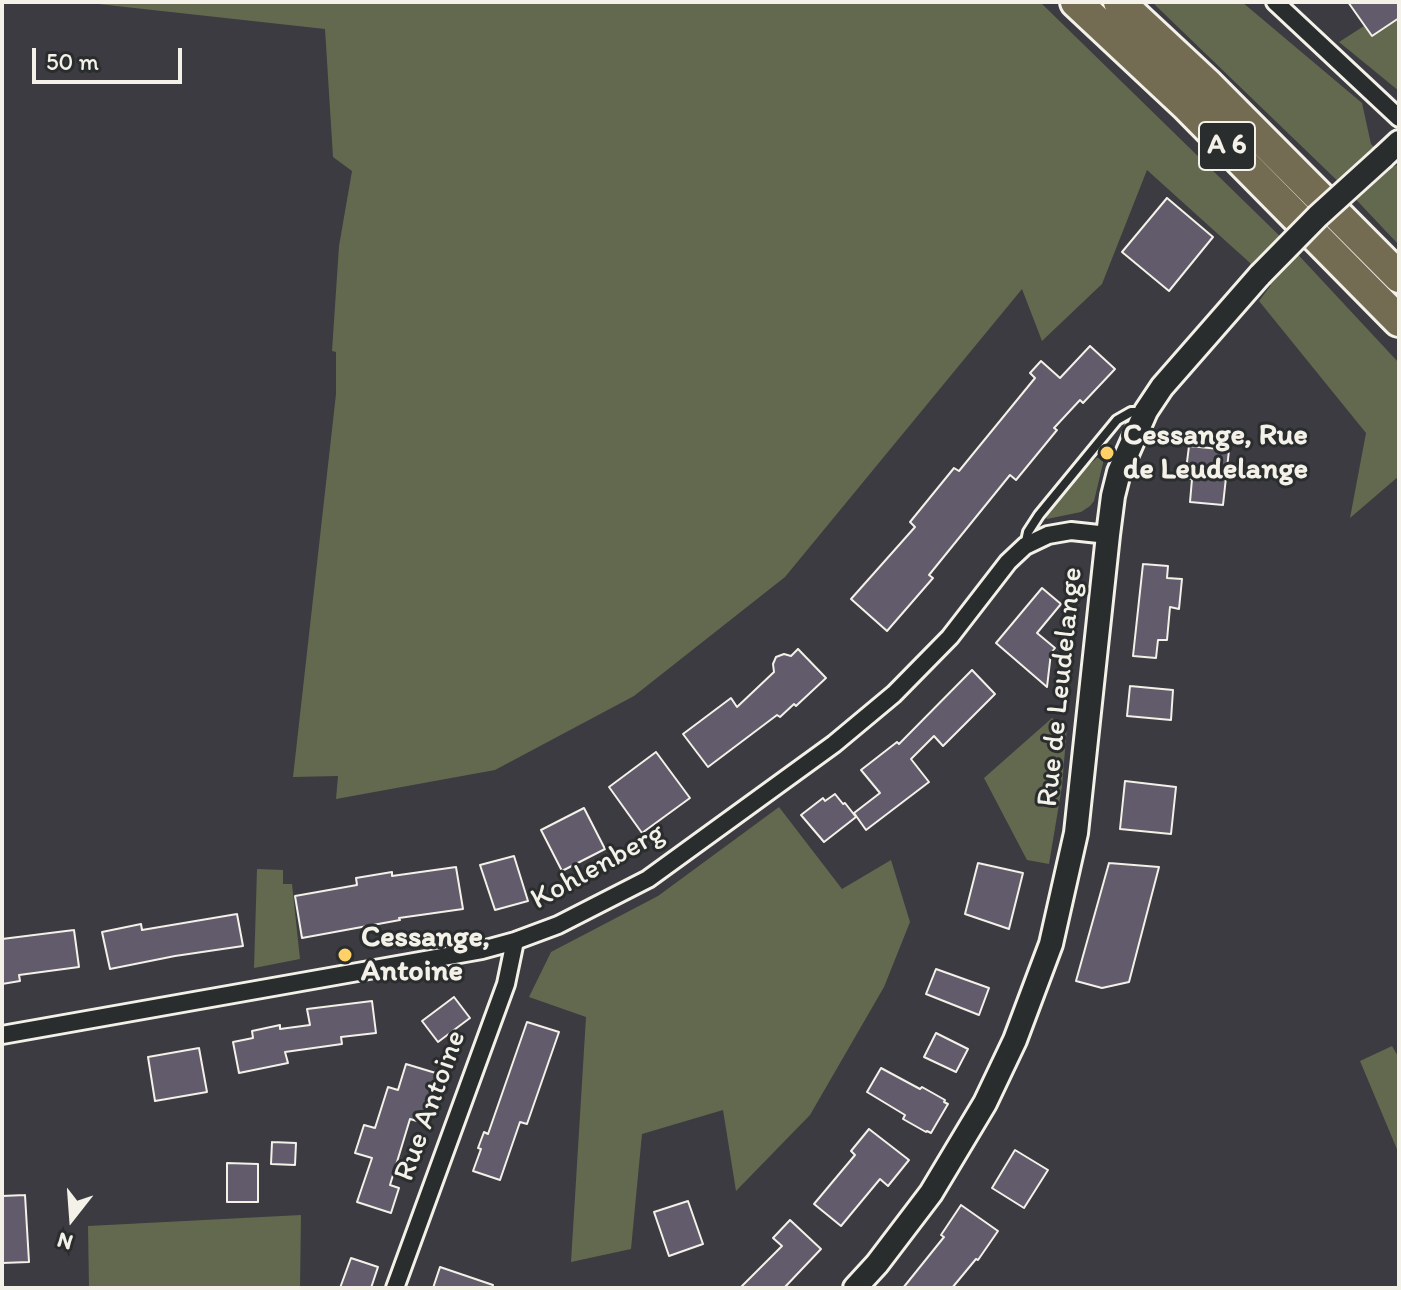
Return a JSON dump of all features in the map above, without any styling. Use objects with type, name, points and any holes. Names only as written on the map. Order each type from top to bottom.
[{"type":"highway","name":"A 6","points":[[1076,2],[1186,105],[1399,321]]},
{"type":"highway","name":"A 6","points":[[1119,2],[1208,85],[1399,277]]},
{"type":"main road","name":"Rue de Leudelange","points":[[855,1288],[931,1193],[985,1103],[1015,1040],[1051,944],[1076,833],[1113,496],[1119,472],[1146,411],[1162,387],[1260,275],[1318,216],[1391,150]]},
{"type":"street","points":[[1275,2],[1399,118]]},
{"type":"street","name":"Kohlenberg","points":[[2,1035],[466,953],[515,941],[558,925],[648,879],[834,744],[894,694],[950,637],[1008,562],[1025,546],[1048,535],[1071,531],[1108,535]]},
{"type":"street","name":"Rue Antoine","points":[[395,1288],[506,984],[515,941]]},
{"type":"lane","points":[[1025,546],[1028,532],[1039,515],[1117,420],[1131,412],[1146,411]]},
{"type":"green space","points":[[80,2],[1040,2],[1290,246],[1399,363],[1399,476],[1350,518],[1366,433],[1259,301],[1271,285],[1147,170],[1102,284],[1042,341],[1022,289],[785,577],[634,696],[495,770],[336,799],[338,776],[293,777],[336,394],[336,352],[332,351],[339,246],[352,171],[333,157],[325,29]]},
{"type":"green space","points":[[1152,2],[1242,2],[1362,103],[1371,144],[1393,167],[1399,164],[1399,245],[1347,190]]},
{"type":"green space","points":[[1399,18],[1399,91],[1339,42],[1364,26],[1372,36]]},
{"type":"green space","points":[[1097,458],[1104,459],[1094,501],[1090,506],[1081,512],[1047,519],[1083,470]]},
{"type":"green space","points":[[1052,718],[1067,727],[1062,786],[1049,864],[1027,860],[984,778]]},
{"type":"green space","points":[[779,807],[842,889],[891,860],[910,922],[884,987],[810,1115],[736,1191],[723,1110],[642,1134],[631,1249],[571,1262],[586,1017],[529,997],[551,952],[658,896]]},
{"type":"green space","points":[[257,869],[283,870],[283,884],[292,884],[300,959],[254,968]]},
{"type":"green space","points":[[1392,1046],[1399,1058],[1399,1154],[1360,1061]]},
{"type":"green space","points":[[301,1215],[300,1288],[89,1288],[88,1226]]},
{"type":"building","points":[[1348,2],[1399,2],[1399,18],[1372,36]]},
{"type":"building","points":[[1167,198],[1213,237],[1169,291],[1122,252]]},
{"type":"building","points":[[1090,346],[1115,369],[1054,428],[1057,430],[1016,480],[1010,475],[929,575],[933,578],[887,631],[851,599],[915,527],[910,522],[954,468],[959,471],[1035,378],[1030,373],[1041,361],[1060,378]]},
{"type":"building","points":[[1189,446],[1229,450],[1223,505],[1190,502],[1192,479],[1185,478]]},
{"type":"building","points":[[1143,564],[1168,566],[1167,578],[1182,579],[1179,609],[1170,607],[1167,640],[1158,640],[1156,658],[1133,656]]},
{"type":"building","points":[[1042,588],[1061,604],[1037,633],[1055,648],[1051,653],[1047,687],[996,643]]},
{"type":"building","points":[[798,649],[826,678],[796,706],[794,704],[780,717],[777,715],[708,767],[683,734],[731,698],[737,707],[774,672],[776,657],[784,654],[791,656]]},
{"type":"building","points":[[972,670],[995,694],[943,746],[934,736],[911,759],[929,782],[866,830],[854,813],[880,793],[861,770],[897,742],[899,744]]},
{"type":"building","points":[[1130,686],[1173,690],[1171,720],[1127,716]]},
{"type":"building","points":[[656,752],[690,798],[642,833],[609,787]]},
{"type":"building","points":[[1125,781],[1176,787],[1171,834],[1120,829]]},
{"type":"building","points":[[835,794],[856,817],[824,842],[801,815],[823,798],[825,801]]},
{"type":"building","points":[[584,808],[605,849],[562,871],[541,830]]},
{"type":"building","points":[[514,856],[528,901],[495,910],[480,865]]},
{"type":"building","points":[[978,863],[1023,873],[1009,929],[965,914]]},
{"type":"building","points":[[1109,863],[1159,867],[1129,982],[1102,988],[1076,981]]},
{"type":"building","points":[[456,867],[463,909],[399,918],[302,938],[295,896],[357,885],[356,878]]},
{"type":"building","points":[[237,914],[243,946],[110,969],[102,932],[141,924],[142,930]]},
{"type":"building","points":[[74,930],[79,967],[19,975],[20,981],[2,984],[2,939]]},
{"type":"building","points":[[936,969],[989,988],[979,1015],[926,994]]},
{"type":"building","points":[[454,997],[470,1018],[438,1042],[422,1021]]},
{"type":"building","points":[[372,1001],[376,1033],[341,1037],[342,1044],[285,1052],[288,1063],[239,1073],[233,1042],[253,1038],[252,1031],[280,1025],[280,1029],[310,1025],[307,1009]]},
{"type":"building","points":[[527,1022],[559,1032],[527,1124],[520,1122],[500,1180],[473,1171],[481,1149],[478,1148],[484,1132],[488,1134]]},
{"type":"building","points":[[936,1033],[968,1049],[956,1072],[924,1057]]},
{"type":"building","points":[[199,1048],[207,1092],[155,1101],[148,1057]]},
{"type":"building","points":[[406,1064],[439,1074],[424,1123],[410,1119],[390,1185],[399,1188],[391,1213],[357,1202],[372,1158],[355,1153],[364,1125],[375,1128],[388,1087],[398,1090]]},
{"type":"building","points":[[881,1068],[945,1100],[948,1104],[931,1133],[903,1119],[905,1115],[867,1092]]},
{"type":"building","points":[[869,1129],[909,1160],[888,1186],[880,1179],[841,1226],[814,1204],[855,1155],[851,1151]]},
{"type":"building","points":[[272,1142],[296,1143],[295,1165],[271,1164]]},
{"type":"building","points":[[1015,1150],[1048,1170],[1024,1208],[992,1188]]},
{"type":"building","points":[[227,1163],[258,1164],[258,1202],[227,1202]]},
{"type":"building","points":[[25,1195],[29,1262],[2,1263],[2,1196]]},
{"type":"building","points":[[688,1201],[703,1244],[669,1256],[654,1212]]},
{"type":"building","points":[[961,1205],[998,1231],[978,1260],[952,1288],[903,1288],[944,1237],[941,1235]]},
{"type":"building","points":[[790,1220],[821,1249],[784,1288],[740,1288],[782,1246],[773,1238]]},
{"type":"building","points":[[351,1258],[378,1267],[371,1288],[340,1288]]},
{"type":"building","points":[[440,1267],[493,1285],[492,1288],[433,1288]]},
{"type":"place","name":"Cessange, Rue de Leudelange","points":[[1107,453]]},
{"type":"place","name":"Cessange, Antoine","points":[[345,955]]}]
